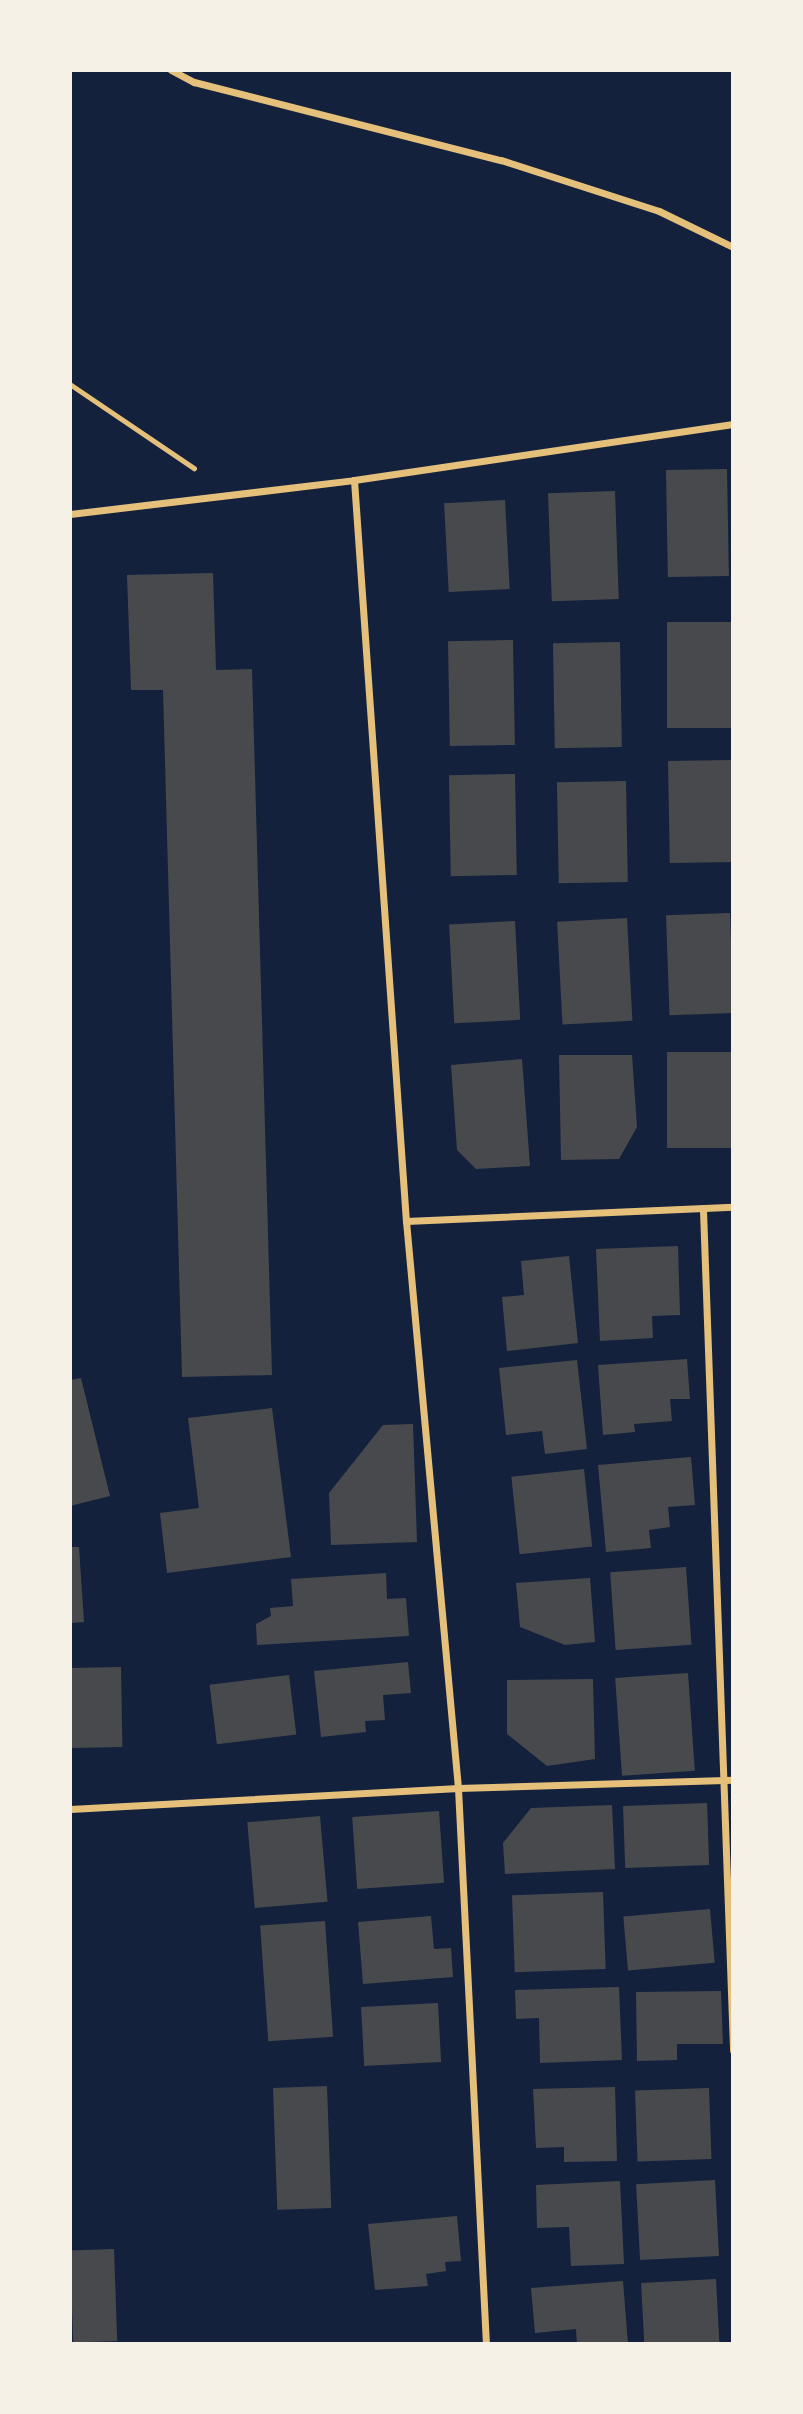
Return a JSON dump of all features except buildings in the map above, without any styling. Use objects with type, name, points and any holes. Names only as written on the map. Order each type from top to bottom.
[{"type":"street","points":[[171,70],[194,82],[501,160],[659,211],[733,247]]},
{"type":"street","points":[[70,514],[355,480],[733,424]]},
{"type":"street","points":[[355,480],[406,1221],[458,1788],[485,2344]]},
{"type":"street","points":[[406,1221],[733,1207]]},
{"type":"street","points":[[703,1209],[721,1780],[733,2050]]},
{"type":"street","points":[[70,1809],[458,1788],[733,1780]]},
{"type":"path","points":[[70,384],[232,494]]}]
